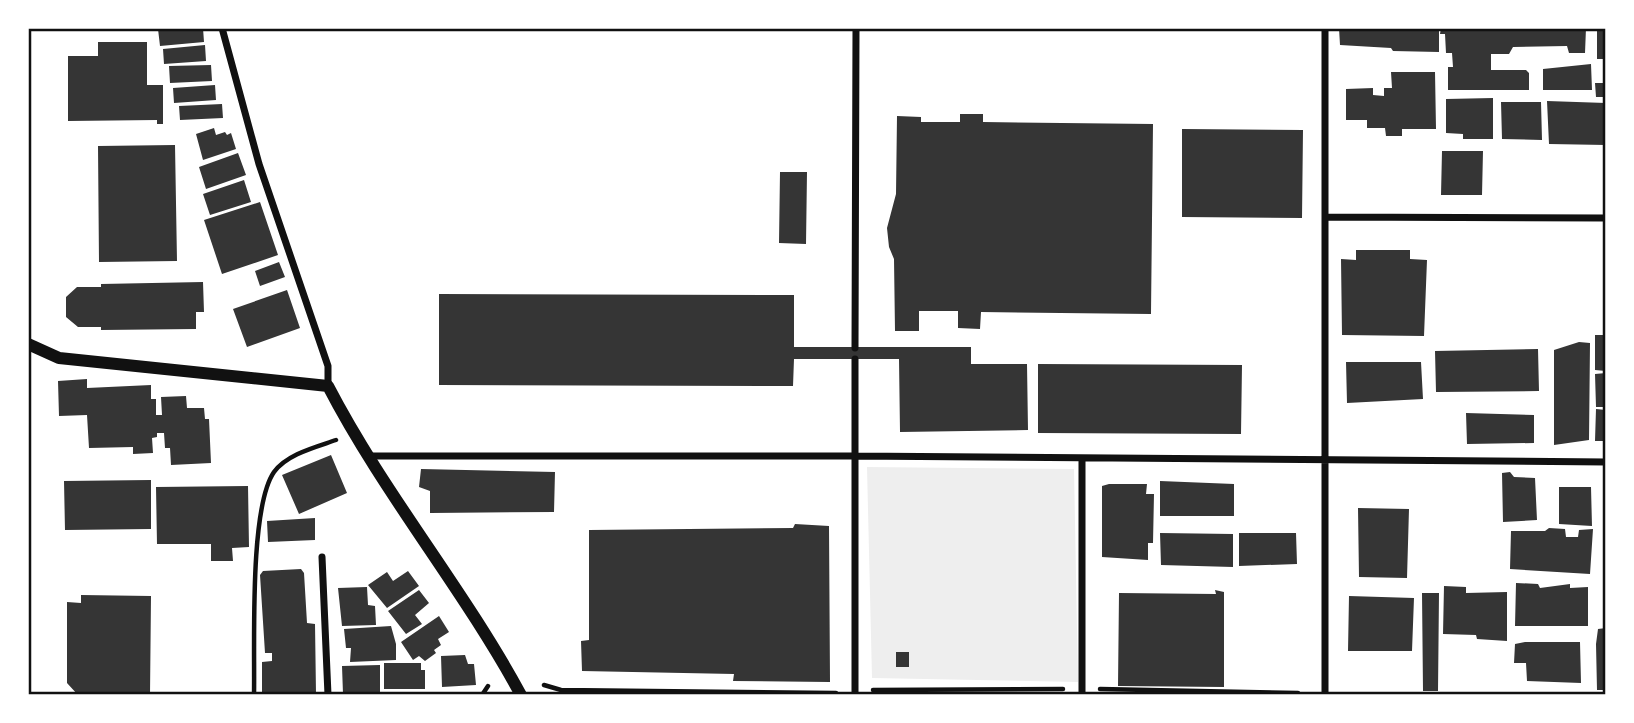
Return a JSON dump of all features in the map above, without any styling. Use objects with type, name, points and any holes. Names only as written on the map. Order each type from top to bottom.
[{"type":"street","points":[[222,28],[259,164],[328,366],[328,386],[353,434],[480,626],[521,695]]},
{"type":"street","points":[[855,348],[856,28]]},
{"type":"street","points":[[1325,28],[1325,695]]},
{"type":"street","points":[[1325,216],[1606,218]]},
{"type":"street","points":[[28,344],[59,358],[328,386]]},
{"type":"street","points":[[855,359],[855,694]]},
{"type":"street","points":[[367,456],[854,456],[1606,462]]},
{"type":"street","points":[[1082,458],[1082,695]]},
{"type":"street","points":[[322,557],[328,695]]},
{"type":"path","points":[[254,695],[256,555],[266,490],[274,472],[286,460],[353,434]]},
{"type":"path","points":[[544,685],[561,690],[855,694],[878,689]]},
{"type":"path","points":[[482,695],[488,686]]},
{"type":"shaded area","points":[[867,467],[1074,469],[1078,682],[872,678]]},
{"type":"building","points":[[203,28],[204,42],[160,46],[158,29]]},
{"type":"building","points":[[1339,28],[1439,28],[1439,52],[1393,51],[1391,48],[1340,45]]},
{"type":"building","points":[[1441,28],[1586,28],[1585,53],[1569,53],[1567,46],[1513,47],[1509,54],[1491,54],[1491,70],[1526,70],[1529,73],[1529,90],[1448,90],[1448,67],[1453,67],[1452,53],[1446,53],[1445,34],[1440,34]]},
{"type":"building","points":[[1597,28],[1606,28],[1606,59],[1597,59]]},
{"type":"building","points":[[98,42],[147,42],[147,85],[163,85],[163,124],[157,124],[157,120],[68,121],[68,56],[98,56]]},
{"type":"building","points":[[205,45],[206,61],[164,64],[163,49]]},
{"type":"building","points":[[1591,64],[1592,90],[1543,90],[1543,69]]},
{"type":"building","points":[[211,65],[212,81],[170,83],[169,66]]},
{"type":"building","points":[[1391,72],[1435,72],[1436,129],[1402,129],[1402,136],[1386,136],[1385,128],[1367,128],[1367,120],[1346,120],[1346,89],[1373,88],[1373,95],[1384,96],[1384,88],[1392,88]]},
{"type":"building","points":[[1595,83],[1606,83],[1606,97],[1596,97]]},
{"type":"building","points":[[215,85],[216,100],[174,103],[173,88]]},
{"type":"building","points":[[1493,98],[1493,139],[1463,139],[1463,134],[1446,133],[1446,99]]},
{"type":"building","points":[[1547,101],[1606,103],[1606,145],[1549,144]]},
{"type":"building","points":[[1501,102],[1541,102],[1542,140],[1502,139]]},
{"type":"building","points":[[222,104],[223,118],[180,120],[179,106]]},
{"type":"building","points":[[960,114],[983,114],[983,122],[1153,124],[1151,314],[981,312],[980,329],[958,328],[958,311],[919,311],[919,331],[895,331],[894,259],[889,247],[887,228],[896,194],[897,116],[921,117],[921,122],[960,122]]},
{"type":"building","points":[[214,128],[216,135],[231,133],[236,149],[203,160],[196,134]]},
{"type":"building","points":[[1182,129],[1303,130],[1302,218],[1182,217]]},
{"type":"building","points":[[175,145],[177,261],[99,262],[98,146]]},
{"type":"building","points":[[1442,151],[1483,151],[1482,195],[1441,195]]},
{"type":"building","points":[[238,153],[246,175],[206,189],[199,167]]},
{"type":"building","points":[[780,172],[807,172],[806,244],[779,243]]},
{"type":"building","points":[[244,180],[251,202],[210,215],[203,194]]},
{"type":"building","points":[[260,202],[278,255],[222,274],[204,220]]},
{"type":"building","points":[[1356,250],[1410,250],[1410,259],[1427,260],[1424,336],[1342,335],[1341,259],[1356,260]]},
{"type":"building","points":[[279,262],[285,277],[260,286],[255,271]]},
{"type":"building","points":[[203,282],[204,312],[196,312],[196,329],[101,330],[101,327],[78,327],[66,317],[66,297],[77,287]]},
{"type":"building","points":[[287,290],[300,328],[247,347],[233,309]]},
{"type":"building","points":[[439,294],[794,295],[794,347],[971,347],[971,364],[1027,364],[1028,430],[900,432],[899,359],[794,359],[793,386],[439,385]]},
{"type":"building","points":[[1595,335],[1606,335],[1606,371],[1595,370]]},
{"type":"building","points":[[1579,342],[1590,343],[1589,440],[1554,445],[1554,350]]},
{"type":"building","points":[[1538,349],[1539,391],[1436,392],[1435,351]]},
{"type":"building","points":[[1346,362],[1421,362],[1423,399],[1347,403]]},
{"type":"building","points":[[1038,364],[1242,365],[1241,434],[1038,433]]},
{"type":"building","points":[[1606,373],[1606,407],[1596,407],[1595,374]]},
{"type":"building","points":[[87,379],[87,388],[151,385],[151,399],[156,399],[156,415],[162,415],[161,397],[186,396],[187,408],[204,408],[205,419],[209,419],[211,463],[171,465],[170,448],[165,448],[164,433],[157,433],[157,437],[152,438],[153,453],[133,454],[133,447],[89,448],[87,415],[59,416],[58,381]]},
{"type":"building","points":[[1596,409],[1606,410],[1606,441],[1595,441]]},
{"type":"building","points":[[1466,413],[1534,415],[1534,443],[1467,444]]},
{"type":"building","points":[[331,455],[347,493],[299,514],[282,475]]},
{"type":"building","points":[[421,469],[555,472],[554,512],[430,513],[430,491],[419,487]]},
{"type":"building","points":[[1510,472],[1514,477],[1535,478],[1537,520],[1503,522],[1502,473]]},
{"type":"building","points":[[151,480],[151,529],[65,530],[64,481]]},
{"type":"building","points":[[1160,481],[1234,484],[1234,516],[1160,516]]},
{"type":"building","points":[[1147,484],[1146,494],[1154,494],[1153,543],[1148,543],[1148,560],[1102,557],[1102,486]]},
{"type":"building","points":[[248,486],[249,547],[232,548],[233,561],[211,561],[211,544],[157,544],[156,487]]},
{"type":"building","points":[[1559,487],[1591,487],[1592,526],[1559,524]]},
{"type":"building","points":[[1358,508],[1409,509],[1407,578],[1359,577]]},
{"type":"building","points":[[315,518],[315,540],[268,542],[267,521]]},
{"type":"building","points":[[795,524],[829,526],[830,682],[733,681],[734,674],[582,671],[581,641],[589,640],[589,530],[793,528]]},
{"type":"building","points":[[1549,528],[1565,529],[1566,537],[1578,537],[1579,530],[1593,529],[1590,574],[1510,569],[1511,531],[1545,531]]},
{"type":"building","points":[[1160,533],[1233,534],[1233,567],[1161,565]]},
{"type":"building","points":[[1239,533],[1296,533],[1297,564],[1239,566]]},
{"type":"building","points":[[301,569],[304,573],[307,623],[315,624],[316,694],[262,694],[262,662],[272,661],[272,653],[265,653],[260,575],[263,571]]},
{"type":"building","points":[[408,571],[419,586],[387,608],[368,585],[387,572],[393,581]]},
{"type":"building","points":[[1516,583],[1538,584],[1540,588],[1570,584],[1570,588],[1588,587],[1588,626],[1515,626]]},
{"type":"building","points":[[1444,586],[1466,587],[1466,593],[1507,592],[1507,641],[1477,639],[1476,635],[1443,634]]},
{"type":"building","points":[[367,587],[368,605],[375,606],[376,625],[342,626],[338,588]]},
{"type":"building","points":[[419,590],[429,603],[415,615],[422,624],[406,634],[388,611]]},
{"type":"building","points":[[1215,590],[1224,592],[1224,687],[1118,686],[1119,593],[1216,594]]},
{"type":"building","points":[[1422,593],[1439,593],[1438,691],[1423,691]]},
{"type":"building","points":[[81,595],[151,596],[150,695],[78,695],[67,683],[67,602],[81,603]]},
{"type":"building","points":[[1349,596],[1414,598],[1412,651],[1348,651]]},
{"type":"building","points":[[439,616],[449,632],[438,639],[441,645],[434,650],[436,653],[425,661],[419,656],[413,660],[401,642]]},
{"type":"building","points":[[391,626],[396,644],[396,660],[350,662],[351,648],[346,648],[344,629]]},
{"type":"building","points":[[1606,628],[1606,690],[1597,690],[1598,629]]},
{"type":"building","points":[[1580,642],[1581,683],[1527,681],[1526,663],[1514,663],[1515,644]]},
{"type":"building","points":[[896,652],[909,652],[909,667],[896,667]]},
{"type":"building","points":[[465,655],[468,664],[474,664],[476,685],[442,687],[441,656]]},
{"type":"building","points":[[384,663],[421,663],[421,670],[425,670],[425,689],[384,689]]},
{"type":"building","points":[[380,665],[380,693],[343,694],[342,666]]}]
